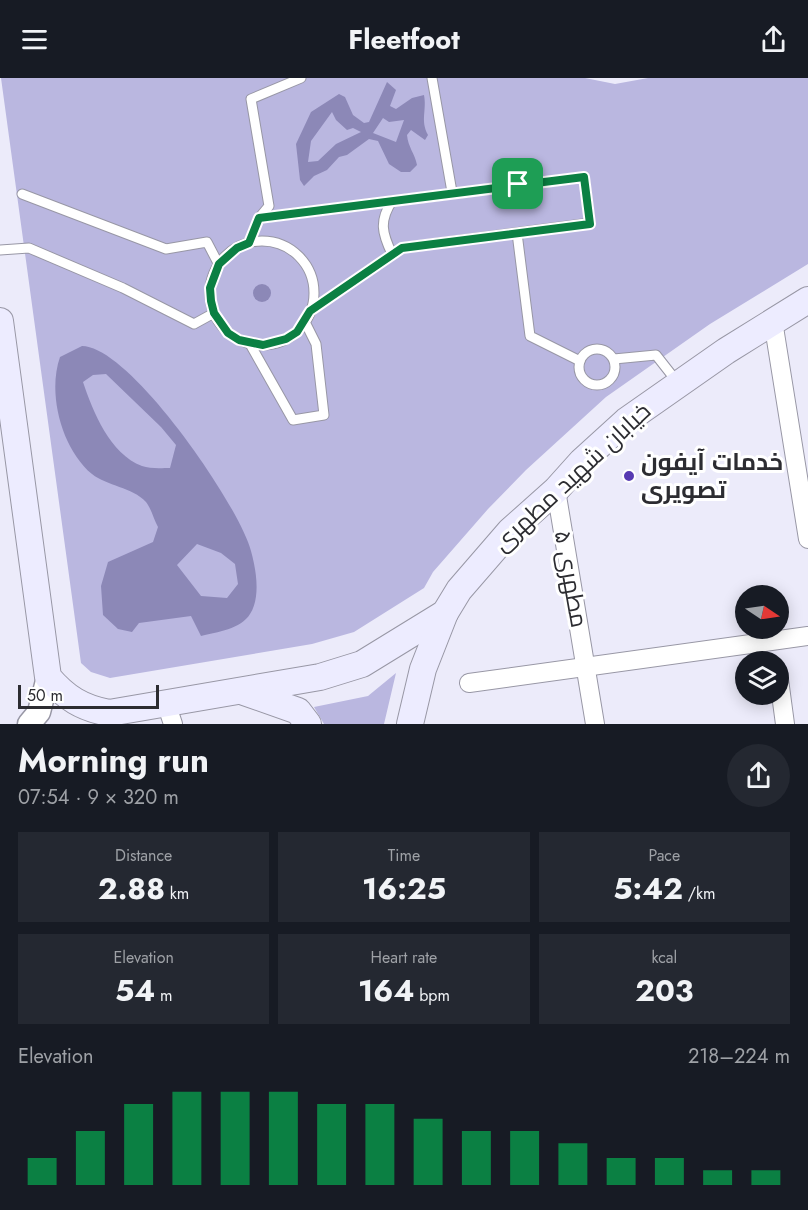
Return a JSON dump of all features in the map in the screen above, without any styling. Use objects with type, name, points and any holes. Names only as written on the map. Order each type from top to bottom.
[{"type":"main road","name":"خیابان شهید مطهری","points":[[410,724],[423,669],[444,613],[459,590],[510,531],[556,490],[582,461],[626,421],[678,383],[808,300]]},
{"type":"main road","points":[[0,321],[48,677]]},
{"type":"main road","name":"خیابان شهید مطهری","points":[[48,677],[74,702],[90,709],[109,712],[170,713],[240,691],[320,677],[362,664],[444,613]]},
{"type":"main road","name":"خیابان شهید مطهری","points":[[240,691],[298,711],[308,724]]},
{"type":"street","points":[[773,321],[808,539]]},
{"type":"street","name":"مطهری ۵","points":[[556,490],[596,724]]},
{"type":"street","points":[[469,683],[808,636]]},
{"type":"street","points":[[774,641],[775,651]]},
{"type":"street","points":[[29,724],[39,712],[48,677]]},
{"type":"street","points":[[782,705],[785,724]]},
{"type":"lane","points":[[249,243],[259,218],[269,206],[251,99],[301,78]]},
{"type":"lane","points":[[432,78],[452,192]]},
{"type":"lane","points":[[259,218],[584,177],[590,224],[402,248],[310,311]]},
{"type":"lane","points":[[22,194],[166,249],[207,242],[219,264]]},
{"type":"lane","points":[[392,201],[384,213],[381,226],[392,254]]},
{"type":"lane","points":[[517,233],[530,336],[580,361]]},
{"type":"lane","points":[[249,243],[273,243],[296,254],[310,274],[313,299],[310,311],[297,332],[281,341],[263,345],[250,344],[228,333],[214,313],[210,288],[219,264],[237,248],[249,243]]},
{"type":"lane","points":[[0,250],[29,248],[123,288],[194,324],[214,313]]},
{"type":"lane","points":[[250,344],[293,420],[324,415],[316,344],[305,322]]},
{"type":"lane","points":[[595,349],[608,351],[614,359],[615,370],[606,383],[597,386],[581,377],[580,361],[586,352],[595,349]]},
{"type":"lane","points":[[614,359],[656,355],[678,383]]},
{"type":"shaded area","points":[[1,78],[585,78],[615,84],[648,78],[808,78],[808,264],[710,324],[606,397],[526,470],[488,509],[433,572],[424,588],[354,632],[312,644],[110,678],[91,672],[81,663]]},
{"type":"shaded area","points":[[387,82],[396,90],[390,106],[396,109],[412,98],[424,95],[424,125],[428,135],[425,140],[411,130],[407,135],[417,165],[410,172],[401,172],[389,164],[378,141],[369,139],[347,155],[339,157],[327,170],[314,176],[304,186],[300,180],[296,144],[311,112],[339,94],[345,97],[353,115],[364,123],[369,122]],"holes":[[[332,112],[336,120],[347,130],[353,128],[361,132],[336,144],[318,161],[308,162],[311,141]],[[383,118],[389,122],[404,120],[396,142],[373,133]]]},
{"type":"shaded area","points":[[262,284],[268,287],[271,293],[268,299],[262,302],[256,299],[253,293],[256,287]]},
{"type":"shaded area","points":[[82,346],[103,353],[127,372],[153,399],[205,466],[242,529],[253,558],[257,583],[255,600],[250,614],[241,623],[201,636],[191,616],[139,623],[132,632],[118,629],[103,615],[101,586],[108,562],[153,542],[158,527],[146,502],[134,493],[92,474],[73,450],[65,436],[57,404],[55,387],[60,357]],"holes":[[[106,374],[161,427],[176,445],[170,468],[142,466],[131,460],[121,452],[104,431],[83,382],[93,375]],[[197,544],[221,553],[235,564],[238,584],[227,598],[201,596],[177,565]]]},
{"type":"shaded area","points":[[396,673],[384,724],[324,724],[314,707],[368,696]]},
{"type":"place","name":"خدمات آیفون تصویری","points":[[629,476]]},
{"type":"route","points":[[584,177],[590,224],[402,248],[336,291],[310,311],[297,332],[275,344],[250,344],[239,340],[228,333],[214,313],[210,288],[213,276],[227,255],[249,243],[259,218],[518,184],[584,177]]}]
